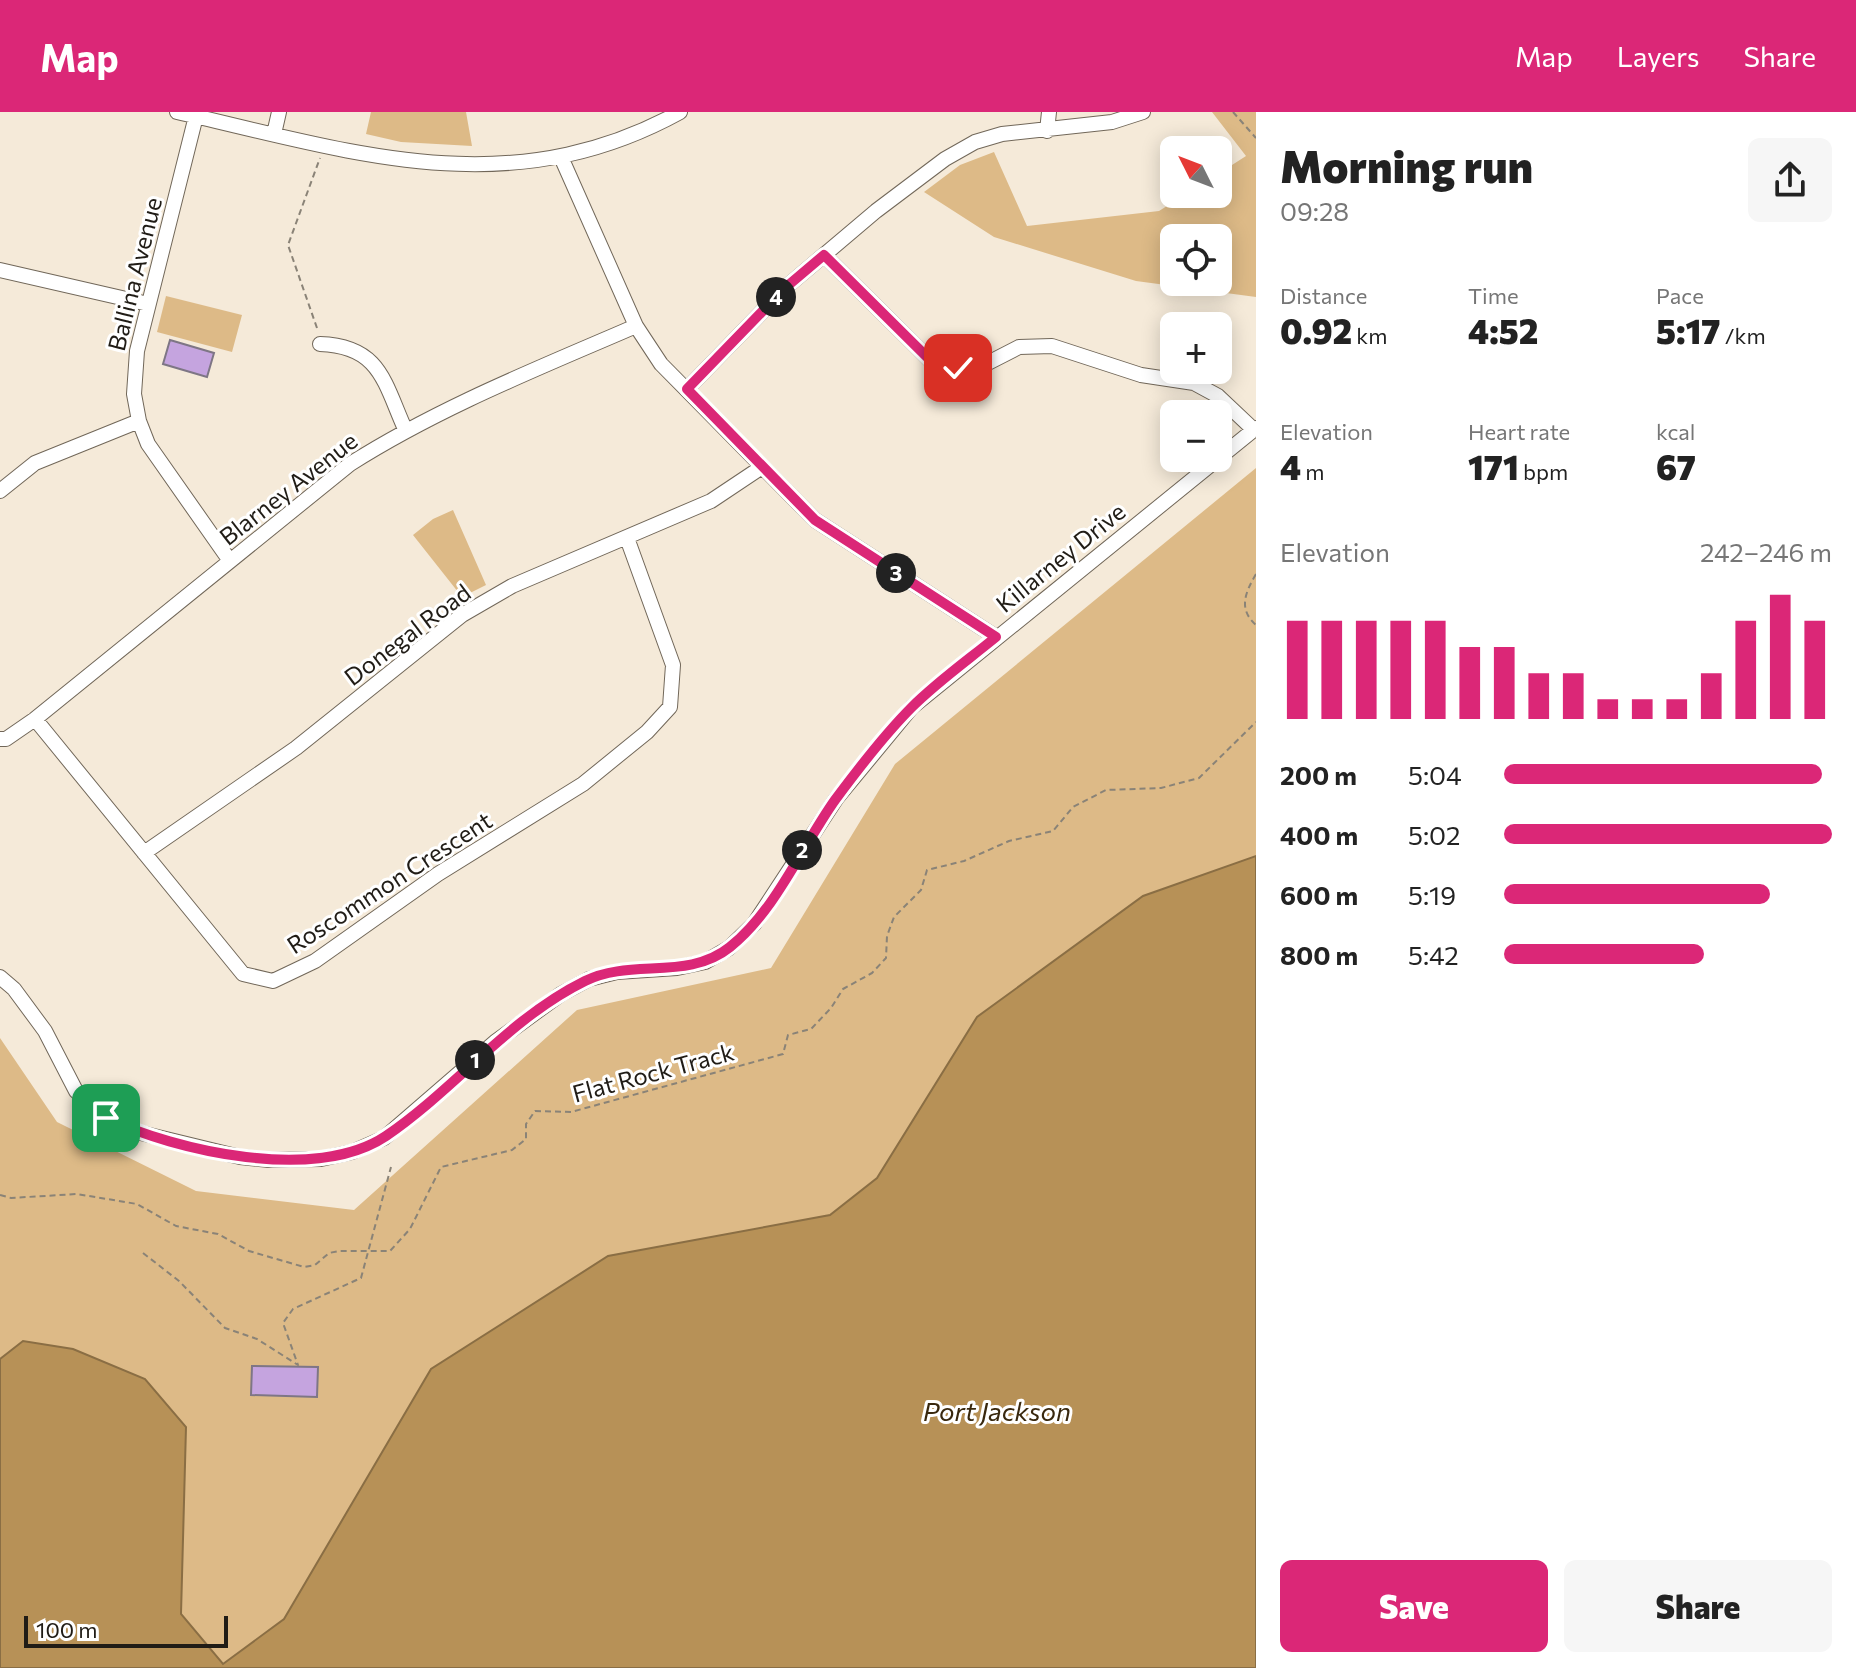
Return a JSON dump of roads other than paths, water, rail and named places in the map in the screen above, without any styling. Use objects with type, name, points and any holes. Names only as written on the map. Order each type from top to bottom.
[{"type":"street","points":[[177,112],[382,159],[437,165],[498,165],[561,157],[641,132],[680,112]]},
{"type":"street","points":[[274,134],[279,112]]},
{"type":"street","points":[[1047,131],[1049,112]]},
{"type":"street","points":[[687,389],[785,288],[945,159],[975,142],[1002,134],[1112,122],[1143,112]]},
{"type":"street","name":"Ballina Avenue","points":[[196,116],[148,304],[134,373],[139,421],[160,465],[230,561]]},
{"type":"street","points":[[561,157],[636,326],[661,364],[815,520],[996,637]]},
{"type":"street","points":[[824,255],[930,360],[958,368],[971,367],[984,365],[1019,347],[1052,346],[1141,375],[1194,383],[1218,396],[1255,429]]},
{"type":"street","points":[[0,270],[148,304]]},
{"type":"street","name":"Blarney Avenue","points":[[0,739],[6,739],[35,719],[350,464],[405,429],[636,326]]},
{"type":"street","points":[[320,344],[343,345],[376,364],[405,429]]},
{"type":"street","points":[[0,491],[35,463],[139,421]]},
{"type":"street","name":"Killarney Drive","points":[[0,977],[14,989],[45,1031],[76,1091],[106,1118],[137,1132],[240,1157],[321,1159],[352,1152],[384,1138],[495,1042],[561,994],[589,979],[617,972],[705,962],[729,948],[754,924],[836,799],[912,707],[1255,429]]},
{"type":"street","name":"Donegal Road","points":[[144,853],[296,748],[462,615],[512,586],[711,501],[762,467]]},
{"type":"street","name":"Roscommon Crescent","points":[[35,719],[243,974],[273,981],[315,961],[438,874],[583,784],[647,732],[670,707],[673,665],[627,538]]},
{"type":"water","name":"Port Jackson","points":[[1256,856],[1256,1668],[0,1668],[0,1359],[23,1341],[73,1349],[145,1379],[186,1427],[181,1614],[223,1664],[284,1619],[431,1369],[608,1256],[830,1215],[877,1178],[977,1017],[1143,896]]}]
